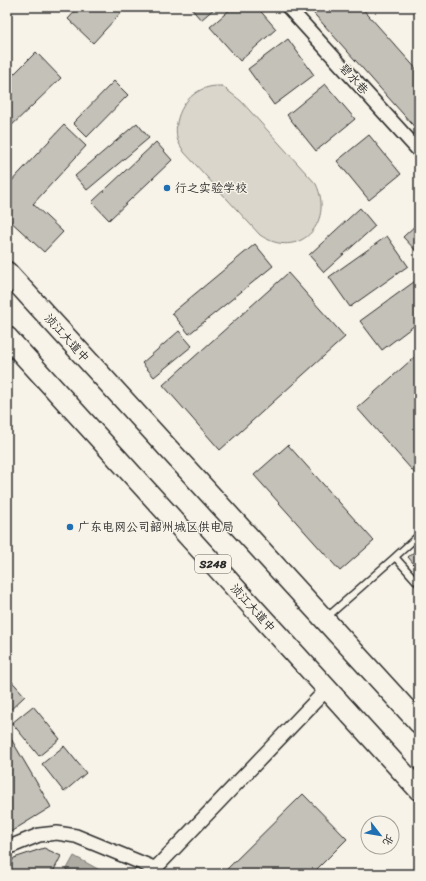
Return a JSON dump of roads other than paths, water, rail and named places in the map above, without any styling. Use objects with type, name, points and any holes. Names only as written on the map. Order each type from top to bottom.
[{"type":"main road","name":"浈江大道中","points":[[7,272],[419,723]]},
{"type":"main road","name":"浈江大道中","points":[[7,337],[419,790]]},
{"type":"street","name":"碧水巷","points":[[288,7],[419,151]]},
{"type":"street","points":[[7,848],[39,835],[57,832],[76,836],[152,871],[326,689]]},
{"type":"lane","points":[[325,619],[419,536]]},
{"type":"lane","points":[[395,557],[419,584]]},
{"type":"place","name":"行之实验学校","points":[[167,188]]},
{"type":"place","name":"广东电网公司韶州城区供电局","points":[[70,527]]}]
